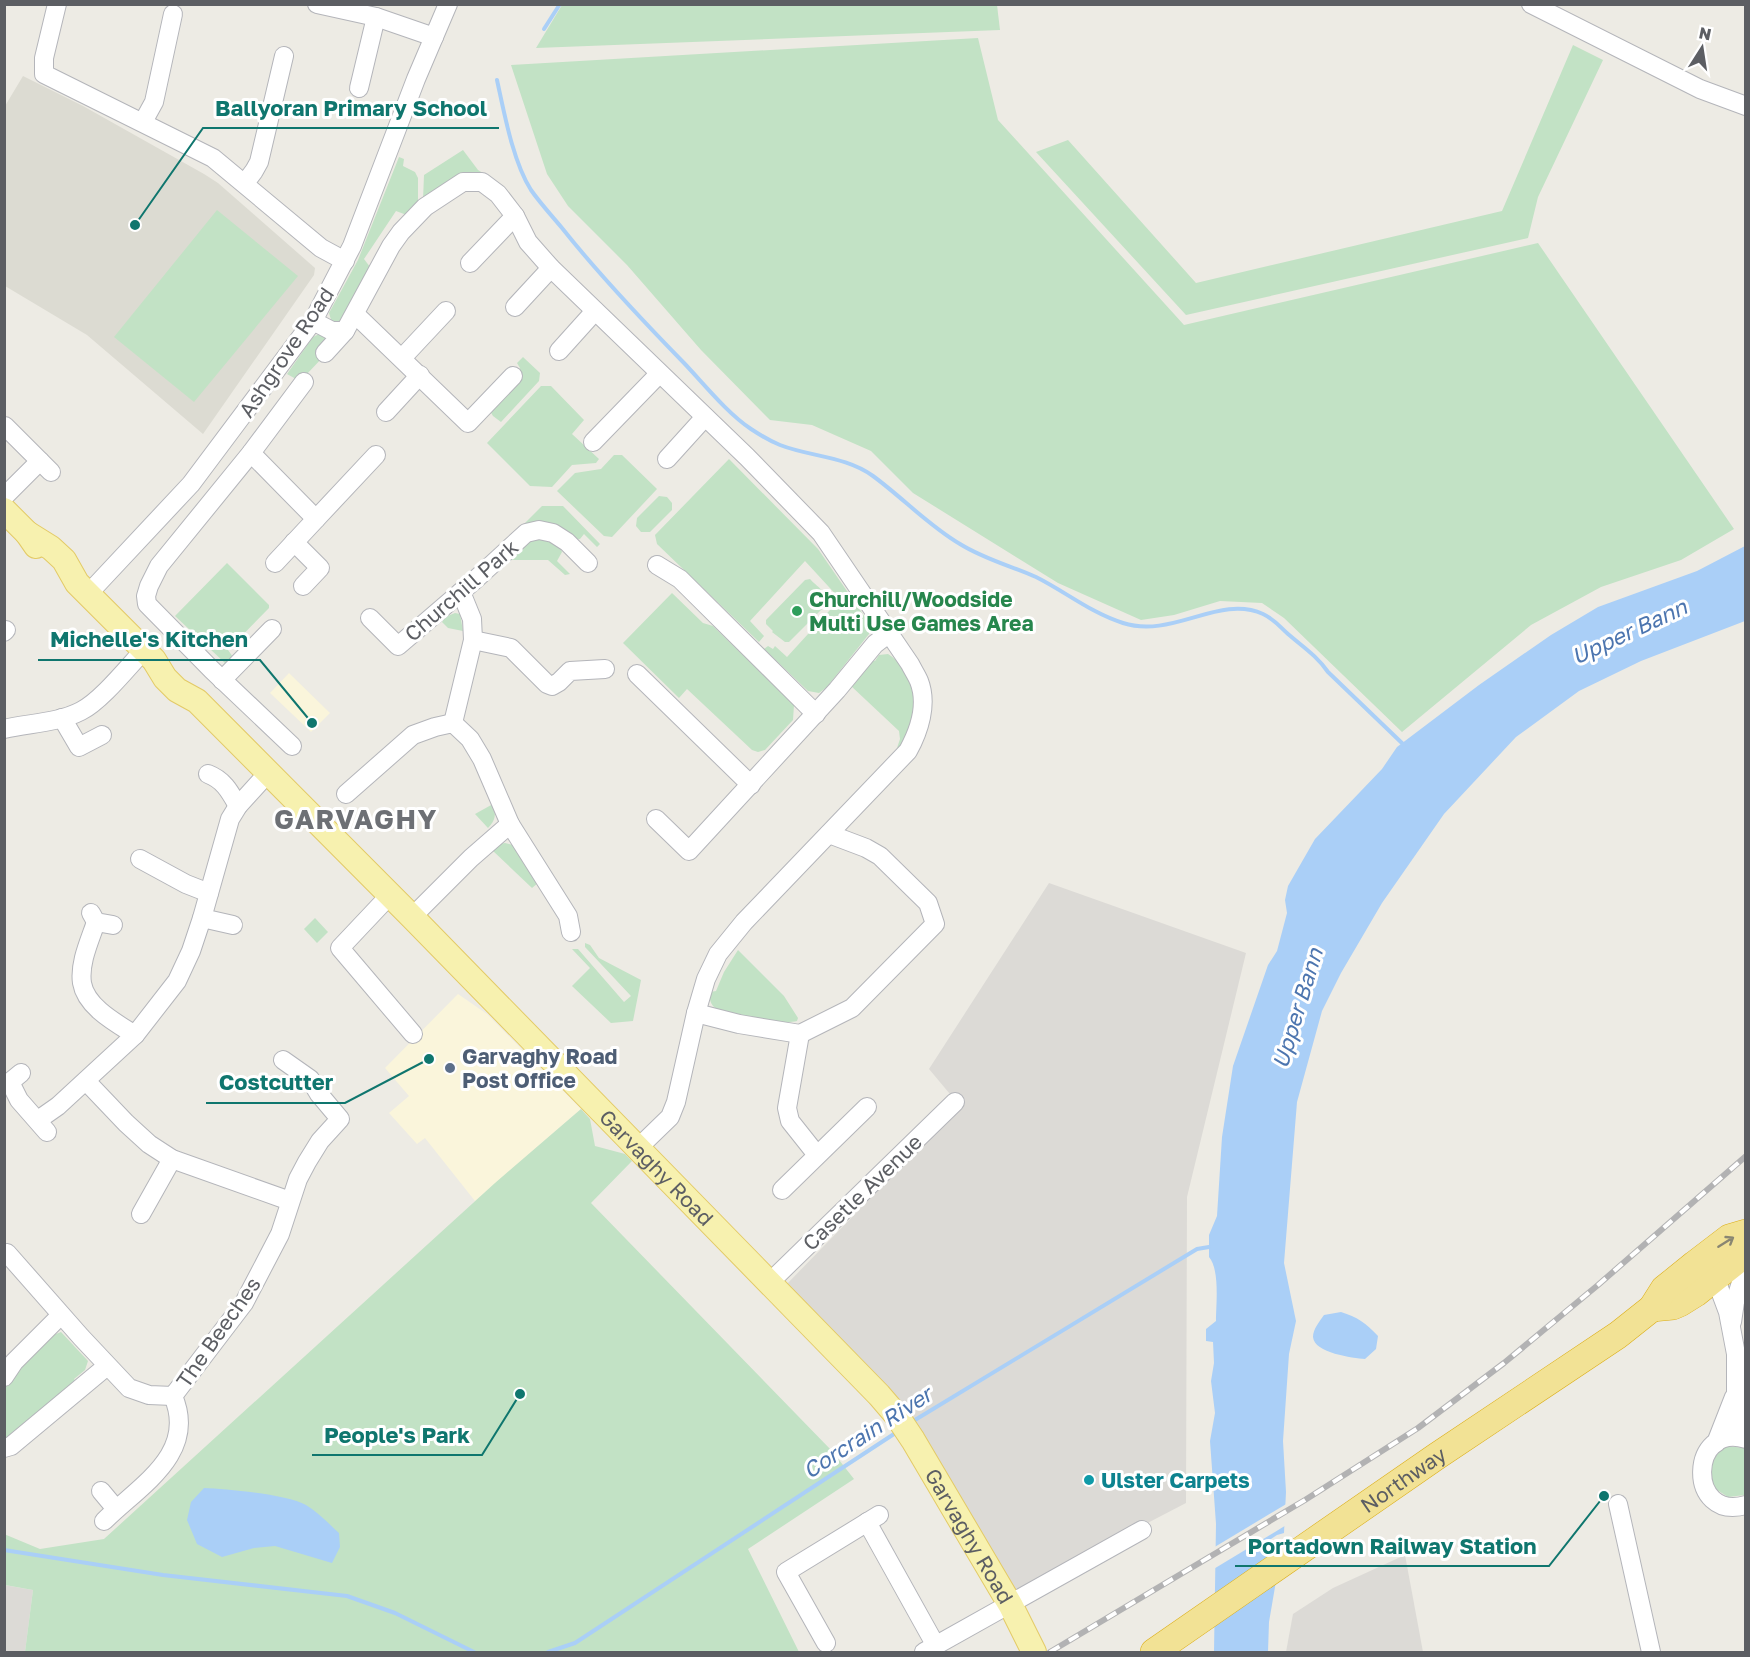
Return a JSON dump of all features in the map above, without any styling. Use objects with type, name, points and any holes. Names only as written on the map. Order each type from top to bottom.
[{"type":"highway","name":"Northway","points":[[1708,1268],[1729,1238],[1746,1233]]},
{"type":"highway","name":"Northway","points":[[1154,1653],[1437,1456],[1618,1335],[1652,1308],[1664,1289],[1746,1253]]},
{"type":"main road","name":"Garvaghy Road","points":[[4,510],[27,533],[51,548],[64,560],[83,588],[149,655],[174,669],[186,681],[196,701],[412,917],[879,1395],[913,1440],[1011,1606],[1034,1653]]},
{"type":"street","points":[[57,4],[44,58],[44,74],[213,158],[321,248],[345,261]]},
{"type":"street","points":[[317,4],[375,18],[434,37]]},
{"type":"street","name":"Ashgrove Road","points":[[83,588],[136,544],[191,484],[313,321],[345,261],[416,79],[448,4]]},
{"type":"street","points":[[1530,4],[1700,89],[1746,106]]},
{"type":"street","points":[[143,122],[154,102],[173,14]]},
{"type":"street","points":[[359,88],[375,18]]},
{"type":"street","points":[[245,183],[259,162],[284,56]]},
{"type":"street","points":[[325,353],[345,330],[401,232],[425,207],[463,182],[482,182],[498,194],[515,216],[528,242],[551,268],[821,533],[920,682],[922,708],[919,732],[908,751],[729,939],[718,954],[706,978],[676,1102],[670,1117],[638,1148]]},
{"type":"street","points":[[470,263],[515,216]]},
{"type":"street","points":[[515,308],[551,268]]},
{"type":"street","points":[[402,358],[446,311]]},
{"type":"street","points":[[559,351],[595,311]]},
{"type":"street","points":[[355,314],[468,423],[513,376]]},
{"type":"street","points":[[313,321],[332,331],[345,330]]},
{"type":"street","points":[[593,441],[659,374]]},
{"type":"street","points":[[386,412],[420,375]]},
{"type":"street","points":[[292,746],[222,680],[147,604],[146,596],[159,566],[251,453],[304,382]]},
{"type":"street","points":[[667,459],[705,417]]},
{"type":"street","points":[[4,497],[46,466],[5,426]]},
{"type":"street","points":[[251,453],[316,519]]},
{"type":"street","points":[[275,562],[376,455]]},
{"type":"street","name":"Churchill Park","points":[[370,618],[398,646],[526,533],[539,530],[553,533],[567,542],[588,563]]},
{"type":"street","points":[[294,542],[320,568],[303,586]]},
{"type":"street","points":[[136,544],[159,566]]},
{"type":"street","points":[[657,565],[680,579],[816,714]]},
{"type":"street","points":[[453,723],[473,640],[472,620],[461,592]]},
{"type":"street","points":[[222,680],[272,629]]},
{"type":"street","points":[[656,819],[689,851],[816,714],[875,644],[888,634]]},
{"type":"street","points":[[473,640],[511,648],[547,684],[552,686],[570,671],[605,669]]},
{"type":"street","points":[[5,726],[62,718],[82,711],[149,655]]},
{"type":"street","points":[[637,674],[751,785]]},
{"type":"street","points":[[62,718],[79,747],[102,735]]},
{"type":"street","points":[[346,794],[413,735],[435,726],[453,723]]},
{"type":"street","points":[[453,723],[470,739],[482,759],[510,824],[568,916],[571,932]]},
{"type":"street","points":[[21,1073],[10,1082],[19,1100],[42,1126],[58,1106],[135,1035],[177,981],[191,951],[230,819],[238,806],[268,773]]},
{"type":"street","points":[[217,774],[238,806]]},
{"type":"street","points":[[412,917],[471,858],[510,824]]},
{"type":"street","points":[[696,1013],[739,1024],[800,1034],[852,1008],[935,924],[928,903],[880,856],[866,848],[829,834]]},
{"type":"street","points":[[139,858],[186,884],[209,893]]},
{"type":"street","points":[[390,895],[340,948],[413,1034]]},
{"type":"street","points":[[202,918],[233,925]]},
{"type":"street","points":[[100,920],[84,962],[82,983],[90,1002],[111,1020],[135,1035]]},
{"type":"street","points":[[800,1034],[787,1108],[790,1121],[817,1155]]},
{"type":"street","name":"The Beeches","points":[[173,1396],[244,1303],[280,1233],[290,1201],[307,1161],[320,1141],[340,1119],[310,1079],[283,1058]]},
{"type":"street","points":[[86,1081],[126,1123],[172,1159],[290,1201]]},
{"type":"street","name":"Casetle Avenue","points":[[769,1283],[955,1102]]},
{"type":"street","points":[[782,1190],[867,1107]]},
{"type":"street","points":[[140,1214],[172,1159]]},
{"type":"street","name":"The Beeches","points":[[7,1253],[129,1388],[149,1395],[173,1396]]},
{"type":"street","points":[[1732,1327],[1746,1266]]},
{"type":"street","points":[[1708,1268],[1728,1312],[1732,1327],[1738,1371],[1736,1392],[1743,1438],[1724,1439],[1708,1450],[1703,1458],[1701,1479],[1711,1497],[1720,1504],[1739,1506],[1746,1524]]},
{"type":"street","points":[[4,1377],[14,1362],[61,1315]]},
{"type":"street","points":[[4,1448],[11,1446],[107,1366]]},
{"type":"street","points":[[1716,1443],[1736,1392]]},
{"type":"street","name":"The Beeches","points":[[101,1491],[110,1515],[158,1471],[174,1449],[180,1433],[180,1411],[173,1396]]},
{"type":"street","points":[[1618,1504],[1651,1653]]},
{"type":"street","points":[[826,1643],[786,1572],[873,1518],[930,1649],[1011,1606],[1142,1530]]},
{"type":"shaded area","points":[[23,76],[83,106],[218,183],[315,268],[314,275],[203,434],[87,335],[5,286],[5,106]]},
{"type":"shaded area","points":[[289,673],[330,713],[311,732],[270,693]]},
{"type":"shaded area","points":[[1049,883],[1246,953],[1187,1197],[1186,1503],[1011,1594],[905,1413],[785,1286],[960,1106],[929,1069]]},
{"type":"shaded area","points":[[458,994],[487,1014],[581,1109],[475,1201],[425,1138],[417,1144],[389,1113],[409,1096],[385,1068]]},
{"type":"shaded area","points":[[1405,1555],[1423,1652],[1286,1652],[1293,1614],[1333,1588]]},
{"type":"shaded area","points":[[4,1585],[33,1590],[25,1652],[5,1652]]},
{"type":"green space","points":[[562,5],[997,5],[1000,30],[536,48]]},
{"type":"green space","points":[[978,38],[998,120],[1184,325],[1538,243],[1734,529],[1681,560],[1601,587],[1531,625],[1402,732],[1284,618],[1262,603],[1220,601],[1174,615],[1141,620],[1058,583],[913,493],[871,451],[812,425],[770,420],[701,350],[627,265],[568,206],[547,174],[511,65]]},
{"type":"green space","points":[[1573,45],[1603,60],[1538,197],[1528,238],[1186,315],[1036,152],[1068,140],[1196,283],[1502,211]]},
{"type":"green space","points":[[463,150],[478,170],[491,178],[423,200],[424,175]]},
{"type":"green space","points":[[399,157],[404,159],[403,166],[415,172],[418,178],[418,203],[409,214],[396,211],[364,259],[370,267],[340,324],[332,323],[329,313],[358,260]]},
{"type":"green space","points":[[217,210],[298,276],[194,402],[114,337]]},
{"type":"green space","points":[[321,333],[327,337],[316,351],[323,357],[306,375],[303,372],[296,379],[287,374],[313,337]]},
{"type":"green space","points":[[523,357],[540,373],[539,381],[501,422],[490,411],[518,377],[520,368],[517,363]]},
{"type":"green space","points":[[541,386],[551,386],[584,420],[572,434],[599,459],[596,463],[572,465],[552,487],[530,486],[487,443]]},
{"type":"green space","points":[[614,455],[622,455],[657,489],[612,537],[604,536],[557,491],[575,473],[601,469]]},
{"type":"green space","points":[[729,459],[818,549],[869,623],[869,634],[827,687],[819,693],[808,691],[764,649],[768,646],[773,649],[775,646],[787,657],[840,599],[805,561],[750,621],[764,636],[759,642],[657,544],[655,535]]},
{"type":"green space","points":[[659,496],[667,497],[672,503],[672,510],[650,532],[641,532],[636,526],[637,518]]},
{"type":"green space","points":[[542,506],[563,506],[600,544],[597,547],[584,534],[580,539],[573,540],[511,537]]},
{"type":"green space","points":[[536,537],[559,544],[562,552],[557,561],[570,574],[565,575],[548,560],[507,560],[524,541]]},
{"type":"green space","points":[[227,563],[269,605],[269,608],[228,650],[233,657],[226,664],[175,616]]},
{"type":"green space","name":"Churchill/Woodside Multi Use Games Area","points":[[810,579],[824,593],[828,603],[789,642],[785,642],[772,632],[766,620],[805,580]]},
{"type":"green space","points":[[672,593],[703,623],[713,626],[794,705],[793,720],[765,750],[758,752],[752,750],[687,689],[679,698],[623,643]]},
{"type":"green space","points":[[455,613],[460,614],[463,631],[448,628],[442,622],[445,617]]},
{"type":"green space","points":[[888,654],[900,664],[911,683],[913,695],[910,730],[907,738],[897,748],[900,739],[899,731],[850,685],[871,659],[875,661],[879,655]]},
{"type":"green space","points":[[493,804],[495,817],[488,828],[475,814]]},
{"type":"green space","points":[[499,844],[513,845],[538,883],[532,888],[492,850]]},
{"type":"green space","points":[[315,918],[328,932],[317,943],[304,929]]},
{"type":"green space","points":[[585,943],[590,945],[599,958],[641,980],[633,1021],[611,1023],[572,986],[590,968],[572,949],[578,949],[624,1002],[631,996],[585,947]]},
{"type":"green space","points":[[738,950],[784,996],[798,1018],[797,1021],[779,1022],[753,1019],[728,1014],[713,1006],[710,1001],[710,992],[716,991],[724,972]]},
{"type":"green space","points":[[581,1109],[590,1119],[595,1146],[625,1154],[632,1161],[591,1203],[832,1451],[854,1479],[748,1549],[799,1652],[25,1652],[33,1590],[5,1585],[4,1534],[40,1549],[104,1539],[495,1183]]},
{"type":"green space","points":[[61,1332],[88,1361],[85,1370],[74,1379],[77,1383],[4,1442],[4,1389],[22,1362],[48,1337]]},
{"type":"green space","points":[[1726,1446],[1745,1448],[1745,1495],[1728,1497],[1714,1488],[1710,1464]]},
{"type":"water","name":"Upper Bann","points":[[1745,546],[1745,621],[1641,661],[1579,691],[1516,737],[1444,814],[1382,903],[1341,973],[1322,1011],[1297,1102],[1284,1263],[1296,1321],[1289,1354],[1283,1441],[1286,1492],[1284,1533],[1271,1539],[1273,1545],[1282,1546],[1269,1622],[1268,1652],[1214,1652],[1216,1524],[1210,1441],[1215,1413],[1211,1381],[1214,1363],[1213,1342],[1206,1341],[1206,1329],[1216,1321],[1217,1288],[1215,1270],[1209,1257],[1209,1235],[1217,1216],[1222,1137],[1233,1066],[1268,965],[1277,951],[1287,913],[1285,900],[1288,886],[1315,839],[1382,769],[1397,747],[1479,685],[1551,635],[1598,607],[1697,571]]},
{"type":"water","points":[[1341,1312],[1361,1321],[1378,1336],[1376,1349],[1365,1359],[1335,1354],[1315,1342],[1314,1331],[1324,1315]]},
{"type":"water","points":[[204,1488],[271,1495],[306,1505],[339,1533],[340,1547],[332,1563],[275,1546],[254,1548],[222,1557],[197,1544],[187,1520],[191,1502]]},
{"type":"pier","points":[[1288,1503],[1288,1524],[1212,1570],[1213,1548]]},
{"type":"waterway","points":[[544,29],[560,4]]},
{"type":"waterway","points":[[497,80],[514,151],[531,190],[622,297],[725,407],[751,429],[780,445],[862,469],[960,544],[1036,577],[1111,619],[1142,626],[1160,626],[1230,609],[1246,609],[1263,614],[1314,656],[1404,745]]},
{"type":"waterway","name":"Corcrain River","points":[[910,1423],[1197,1249],[1209,1247]]},
{"type":"waterway","name":"Corcrain River","points":[[548,1652],[575,1643],[897,1432]]},
{"type":"waterway","points":[[4,1550],[163,1575],[347,1596],[395,1613],[474,1652]]},
{"type":"railway","points":[[1050,1652],[1305,1500],[1418,1428],[1504,1363],[1598,1285],[1746,1156]]},
{"type":"place","name":"Ballyoran Primary School","points":[[135,225]]},
{"type":"place","name":"Churchill/Woodside Multi Use Games Area","points":[[797,611]]},
{"type":"place","name":"Michelle's Kitchen","points":[[312,723]]},
{"type":"place","name":"Costcutter","points":[[429,1059]]},
{"type":"place","name":"Garvaghy Road Post Office","points":[[450,1068]]},
{"type":"place","name":"People's Park","points":[[520,1394]]},
{"type":"place","name":"Ulster Carpets","points":[[1089,1480]]},
{"type":"place","name":"Portadown Railway Station","points":[[1604,1496]]},
{"type":"district","name":"GARVAGHY","points":[[356,819]]}]
